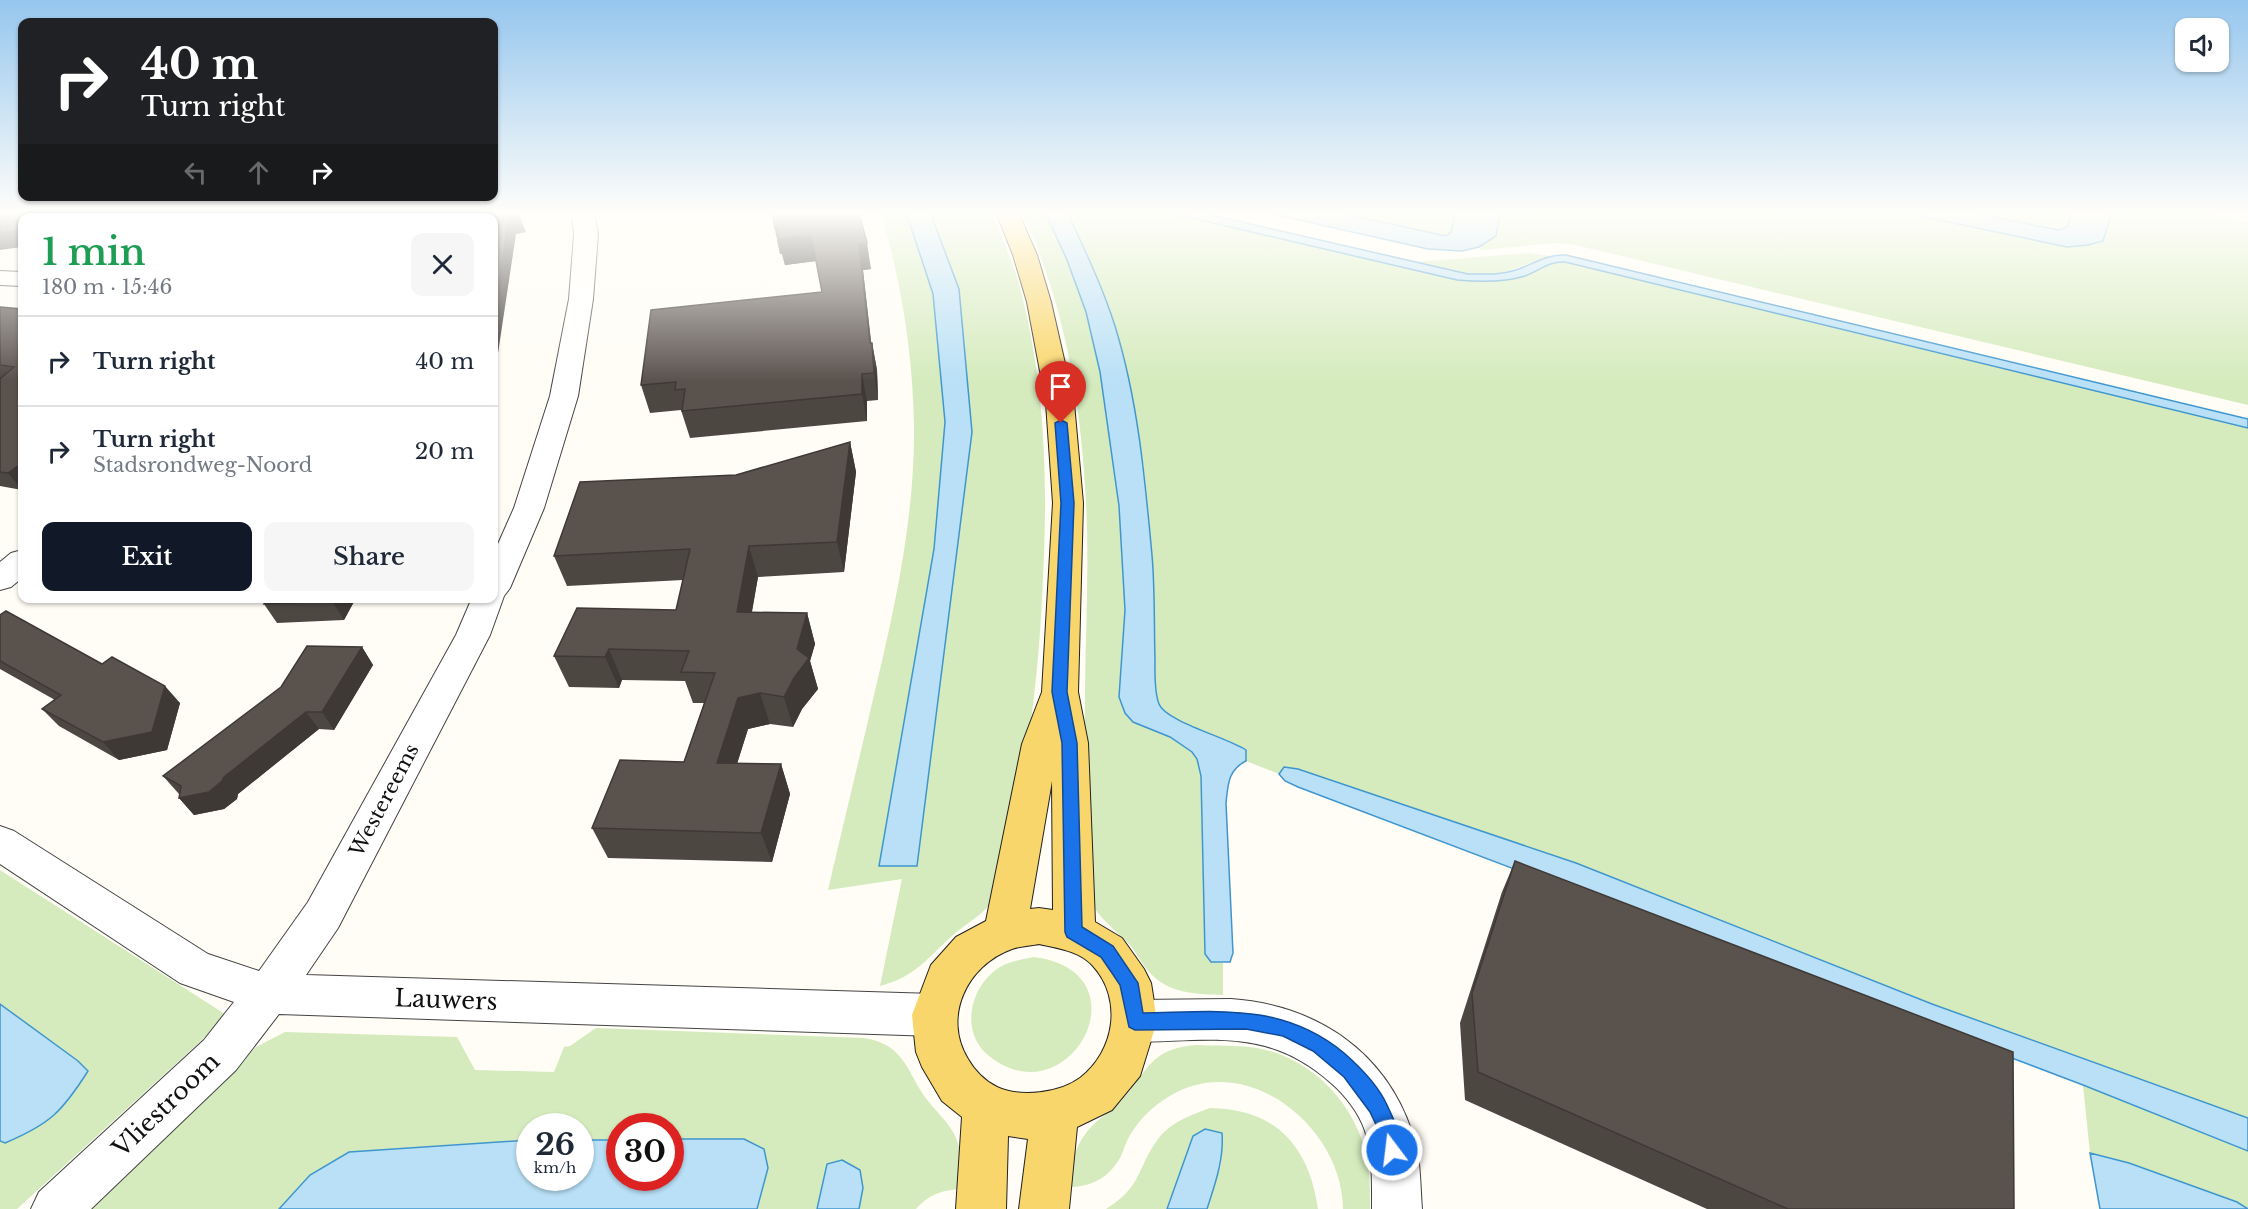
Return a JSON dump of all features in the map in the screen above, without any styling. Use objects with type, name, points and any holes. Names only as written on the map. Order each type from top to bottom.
[{"type":"main road","points":[[1029,268],[1039,302],[1060,404],[1068,503],[1060,692],[1070,743],[1074,932]]},
{"type":"main road","points":[[1005,932],[1040,744],[1060,692]]},
{"type":"main road","points":[[1039,926],[1074,932],[1107,951],[1129,983],[1135,1021],[1124,1061],[1095,1094],[1055,1113],[1022,1116],[986,1107],[958,1085],[939,1052],[934,1015],[946,979],[971,950],[1005,932],[1039,926]]},
{"type":"main road","points":[[981,1209],[986,1107]]},
{"type":"main road","points":[[1044,1209],[1055,1113]]},
{"type":"street","points":[[498,579],[528,508],[564,396],[581,299],[583,268]]},
{"type":"street","points":[[0,278],[18,279]]},
{"type":"street","points":[[0,579],[18,564]]},
{"type":"street","name":"Westereems","points":[[268,994],[322,915],[473,635],[487,603]]},
{"type":"street","name":"Lauwers","points":[[0,843],[195,969],[268,994],[934,1015]]},
{"type":"street","name":"Vliestroom","points":[[56,1209],[220,1055],[268,994]]},
{"type":"street","points":[[1135,1021],[1246,1021],[1285,1028],[1319,1044],[1351,1071],[1377,1105],[1388,1130],[1394,1160],[1397,1209]]},
{"type":"green space","points":[[895,268],[1014,268],[1028,320],[1039,393],[1043,429],[1044,540],[1042,607],[1034,694],[1021,782],[997,892],[985,910],[953,935],[920,966],[893,982],[880,986],[902,879],[828,890],[889,629],[907,528],[914,426],[911,372]]},
{"type":"green space","points":[[1044,268],[1070,268],[1086,313],[1100,372],[1119,506],[1125,611],[1119,697],[1133,722],[1170,737],[1192,752],[1197,759],[1201,776],[1205,954],[1211,962],[1223,963],[1223,995],[1183,991],[1165,985],[1146,968],[1130,946],[1102,918],[1090,901],[1085,728],[1087,530],[1084,465],[1068,353]]},
{"type":"green space","points":[[1092,268],[1407,268],[1457,280],[1500,281],[1525,276],[1541,268],[1591,268],[2248,428],[2248,1118],[1932,1004],[1576,863],[1298,769],[1284,767],[1279,774],[1246,761],[1245,750],[1236,745],[1168,714],[1161,707],[1156,682],[1153,571],[1140,441],[1125,364]]},
{"type":"green space","points":[[1443,268],[1516,268],[1503,273],[1468,274]]},
{"type":"green space","points":[[1674,268],[2248,268],[2248,405]]},
{"type":"green space","points":[[0,870],[228,1016],[17,1209],[0,1209],[0,1141],[5,1143],[88,1071],[78,1061],[0,1004]]},
{"type":"green space","points":[[1034,957],[1068,968],[1087,988],[1091,1012],[1085,1036],[1069,1057],[1046,1070],[1019,1071],[989,1056],[980,1047],[972,1026],[971,1014],[978,992],[992,973],[1017,960]]},
{"type":"green space","points":[[596,1028],[864,1038],[878,1042],[889,1047],[904,1062],[921,1091],[954,1134],[960,1152],[962,1189],[937,1194],[916,1209],[859,1209],[863,1188],[827,1164],[817,1209],[757,1209],[768,1168],[744,1139],[684,1139],[684,1113],[606,1113],[606,1140],[594,1140],[594,1113],[516,1113],[516,1141],[310,1175],[279,1209],[84,1209],[256,1047],[285,1032],[457,1037],[475,1070],[554,1072],[564,1047],[570,1046]]},
{"type":"green space","points":[[1197,1045],[1257,1048],[1279,1054],[1317,1076],[1347,1109],[1357,1129],[1365,1150],[1369,1172],[1370,1209],[1343,1209],[1339,1180],[1328,1152],[1311,1128],[1289,1107],[1263,1092],[1235,1083],[1206,1083],[1170,1096],[1150,1110],[1139,1122],[1111,1171],[1090,1184],[1065,1187],[1078,1145],[1094,1124],[1119,1104],[1159,1056],[1181,1047]]},
{"type":"green space","points":[[2083,1085],[2248,1151],[2248,1209],[2237,1202],[2129,1163],[2090,1153]]},
{"type":"green space","points":[[1210,1108],[1253,1115],[1271,1124],[1285,1135],[1307,1167],[1318,1209],[1207,1209],[1221,1165],[1222,1133],[1177,1182],[1167,1209],[1106,1209],[1127,1193],[1133,1185],[1151,1150],[1163,1133],[1182,1120]]},
{"type":"water","points":[[925,268],[951,268],[959,289],[972,432],[917,866],[879,866],[934,549],[945,422],[933,294]]},
{"type":"water","points":[[1070,268],[1093,268],[1115,326],[1130,382],[1143,469],[1152,555],[1155,682],[1159,704],[1173,717],[1184,723],[1246,750],[1246,761],[1232,773],[1230,778],[1226,803],[1233,953],[1230,962],[1211,962],[1205,954],[1201,776],[1197,759],[1192,752],[1170,737],[1133,722],[1125,713],[1119,697],[1125,610],[1119,506],[1100,372],[1086,312]]},
{"type":"water","points":[[1407,268],[1444,268],[1468,274],[1493,274],[1520,268],[1541,268],[1525,276],[1508,280],[1457,280]]},
{"type":"water","points":[[1591,268],[1622,268],[2248,419],[2248,428]]},
{"type":"water","points":[[1284,767],[1298,769],[1576,863],[1932,1004],[2248,1118],[2248,1151],[2083,1085],[1298,787],[1285,781],[1279,774]]},
{"type":"water","points":[[0,1004],[78,1061],[88,1071],[54,1115],[33,1130],[5,1143],[0,1141]]},
{"type":"water","points":[[1205,1129],[1222,1133],[1222,1153],[1207,1209],[1167,1209],[1193,1136]]},
{"type":"water","points":[[684,1139],[744,1139],[764,1149],[768,1168],[757,1209],[279,1209],[310,1175],[349,1152],[516,1141],[516,1191],[594,1191],[594,1140],[606,1140],[606,1191],[684,1191]]},
{"type":"water","points":[[2090,1153],[2129,1163],[2237,1202],[2248,1209],[2100,1209]]},
{"type":"water","points":[[842,1160],[860,1170],[863,1188],[859,1209],[817,1209],[827,1164]]},
{"type":"building","points":[[498,268],[501,268],[498,290]]},
{"type":"building","points":[[817,268],[862,268],[874,373],[862,374],[862,394],[682,411],[685,389],[675,390],[676,382],[641,385],[651,310],[822,292]]},
{"type":"building","points":[[0,307],[18,309],[18,466],[8,473],[0,472],[0,379],[14,367],[0,365]]},
{"type":"building","points":[[850,442],[837,542],[749,546],[737,612],[807,613],[797,649],[809,658],[794,678],[784,697],[760,693],[738,698],[717,763],[781,764],[761,833],[592,828],[620,760],[684,762],[715,673],[681,672],[689,651],[609,649],[605,657],[554,656],[577,608],[676,610],[690,549],[554,556],[580,482],[736,475]]},
{"type":"building","points":[[6,611],[102,664],[112,657],[165,686],[152,732],[103,742],[42,709],[61,695],[0,661],[0,615]]},
{"type":"building","points":[[307,646],[362,647],[322,712],[306,712],[224,777],[209,792],[179,798],[181,786],[163,776],[281,687]]},
{"type":"building","points":[[1515,861],[2013,1052],[2014,1209],[1788,1209],[1478,1072],[1472,993]]},
{"type":"route","points":[[1061,423],[1068,503],[1060,692],[1070,743],[1074,932],[1107,951],[1129,983],[1135,1021],[1246,1021],[1285,1028],[1319,1044],[1351,1071],[1377,1105],[1388,1130],[1392,1150]]}]
